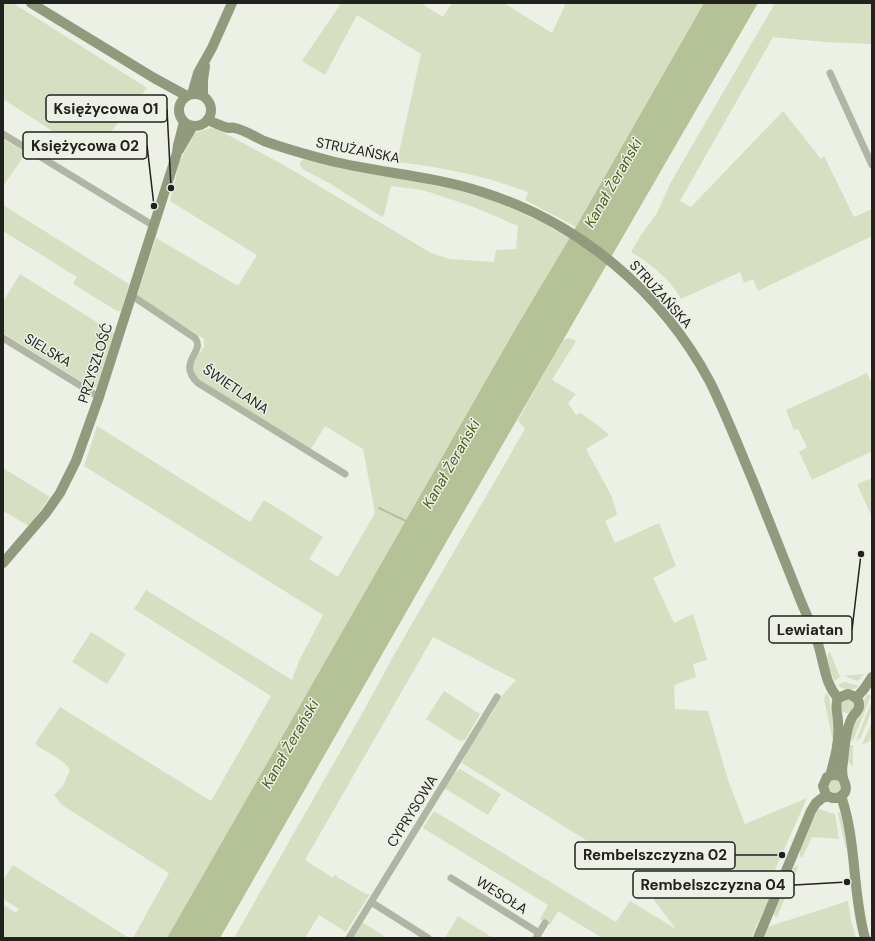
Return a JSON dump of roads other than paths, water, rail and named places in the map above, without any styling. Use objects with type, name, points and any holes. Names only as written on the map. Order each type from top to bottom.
[{"type":"main road","points":[[31,3],[154,78],[210,102],[209,116],[198,126],[189,124],[179,114],[180,104]]},
{"type":"main road","points":[[194,95],[196,78],[232,3]]},
{"type":"main road","points":[[154,78],[180,104]]},
{"type":"main road","points":[[180,104],[194,95]]},
{"type":"main road","name":"STRUŻAŃSKA","points":[[209,116],[228,121],[233,127],[265,141],[297,152],[335,162],[424,177],[481,191],[519,206],[561,227],[594,248],[624,272],[668,318],[699,362],[710,383],[735,437],[770,521],[818,642],[826,674],[831,687],[838,698]]},
{"type":"main road","name":"PRZYSZŁOŚĆ","points":[[3,563],[60,493],[76,461],[99,397],[177,153],[182,147],[189,124]]},
{"type":"main road","points":[[856,698],[872,677]]},
{"type":"main road","points":[[830,776],[834,762],[838,735],[836,703],[838,698],[848,694],[856,698],[860,706],[859,710],[853,716],[845,742],[842,764],[843,778],[846,786],[844,793],[841,796],[832,798],[826,794],[823,786],[825,780],[830,776],[837,775],[843,778]]},
{"type":"main road","points":[[837,712],[846,717],[853,716]]},
{"type":"main road","points":[[758,938],[811,811],[816,803],[826,794]]},
{"type":"main road","points":[[841,796],[849,827],[859,919],[865,938]]},
{"type":"street","points":[[830,73],[872,165]]},
{"type":"street","points":[[3,134],[154,226]]},
{"type":"street","name":"ŚWIETLANA","points":[[131,295],[197,340],[197,346],[189,366],[191,375],[198,383],[345,474]]},
{"type":"street","name":"SIELSKA","points":[[3,338],[99,397]]},
{"type":"street","name":"CYPRYSOWA","points":[[349,938],[497,697]]},
{"type":"street","name":"WESOŁA","points":[[451,878],[537,936],[545,923]]},
{"type":"street","points":[[371,902],[428,938]]},
{"type":"water","name":"Kanał Żerański","points":[[704,3],[758,3],[448,539],[220,938],[167,938],[517,326],[565,246]]},
{"type":"waterway","points":[[379,508],[408,522]]},
{"type":"place","name":"Księżycowa 01","points":[[171,188]]},
{"type":"place","name":"Księżycowa 02","points":[[154,206]]},
{"type":"place","name":"Lewiatan","points":[[861,554]]},
{"type":"place","name":"Rembelszczyzna 02","points":[[782,855]]},
{"type":"place","name":"Rembelszczyzna 04","points":[[847,882]]}]
